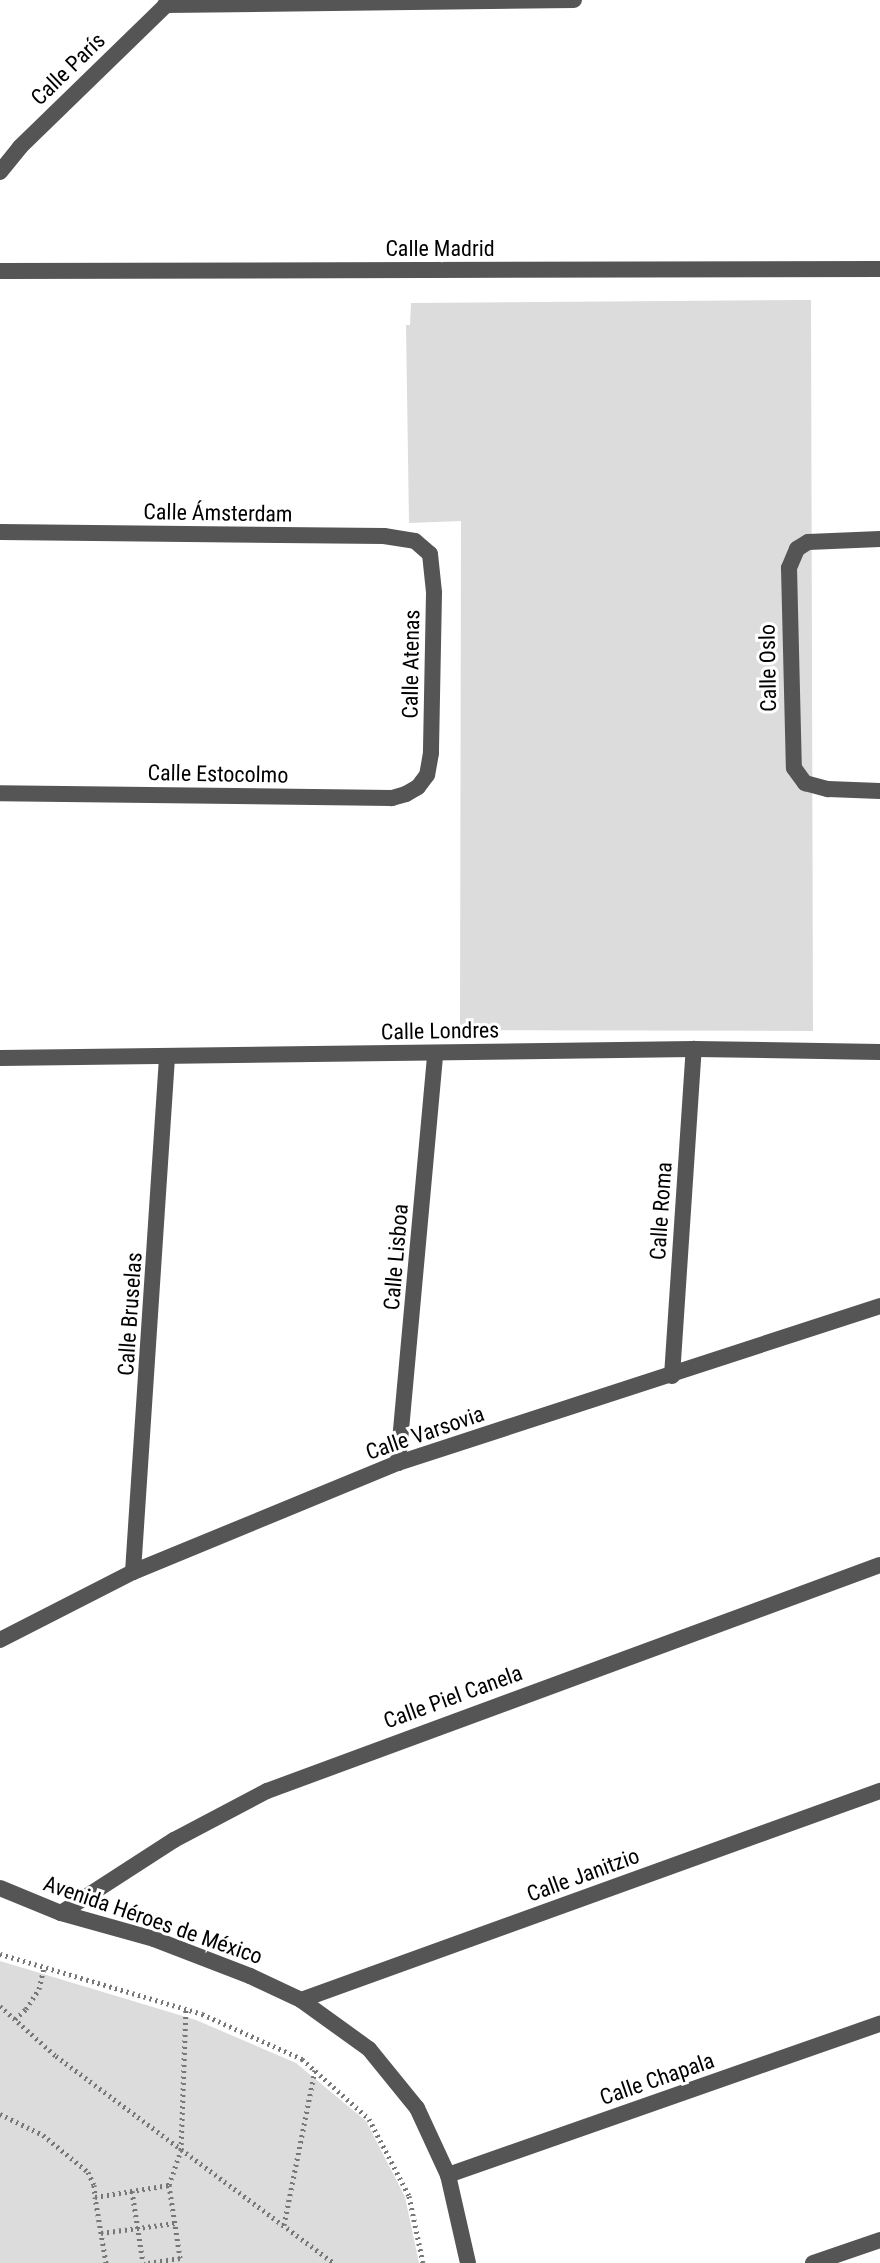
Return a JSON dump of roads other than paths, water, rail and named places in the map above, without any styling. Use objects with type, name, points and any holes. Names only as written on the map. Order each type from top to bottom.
[{"type":"street","points":[[168,2],[574,0]]},
{"type":"street","name":"Calle París","points":[[0,172],[20,147],[168,2]]},
{"type":"street","name":"Calle Madrid","points":[[0,271],[880,269]]},
{"type":"street","name":"Calle Ámsterdam","points":[[0,532],[384,536],[415,541],[430,554]]},
{"type":"street","name":"Calle Oslo","points":[[880,539],[808,542],[797,549],[789,568],[791,760],[805,783],[828,789],[880,791]]},
{"type":"street","name":"Calle Atenas","points":[[427,775],[431,753],[434,609],[430,554]]},
{"type":"street","name":"Calle Estocolmo","points":[[0,793],[392,798],[418,787],[427,775]]},
{"type":"street","name":"Calle Londres","points":[[0,1058],[694,1049],[880,1052]]},
{"type":"street","name":"Calle Roma","points":[[672,1376],[694,1049]]},
{"type":"street","name":"Calle Lisboa","points":[[398,1463],[435,1054]]},
{"type":"street","name":"Calle Bruselas","points":[[133,1572],[167,1058]]},
{"type":"street","name":"Calle Varsovia","points":[[0,1640],[133,1572],[398,1463],[880,1306]]},
{"type":"street","name":"Calle Piel Canela","points":[[61,1913],[174,1840],[267,1791],[880,1565]]},
{"type":"street","name":"Calle Janitzio","points":[[301,2000],[880,1791]]},
{"type":"street","name":"Avenida Héroes de México","points":[[0,1888],[61,1913],[154,1939],[301,2000],[369,2049],[417,2108],[448,2175],[468,2263]]},
{"type":"street","name":"Calle Chapala","points":[[448,2175],[880,2024]]},
{"type":"street","points":[[813,2263],[880,2240]]}]
